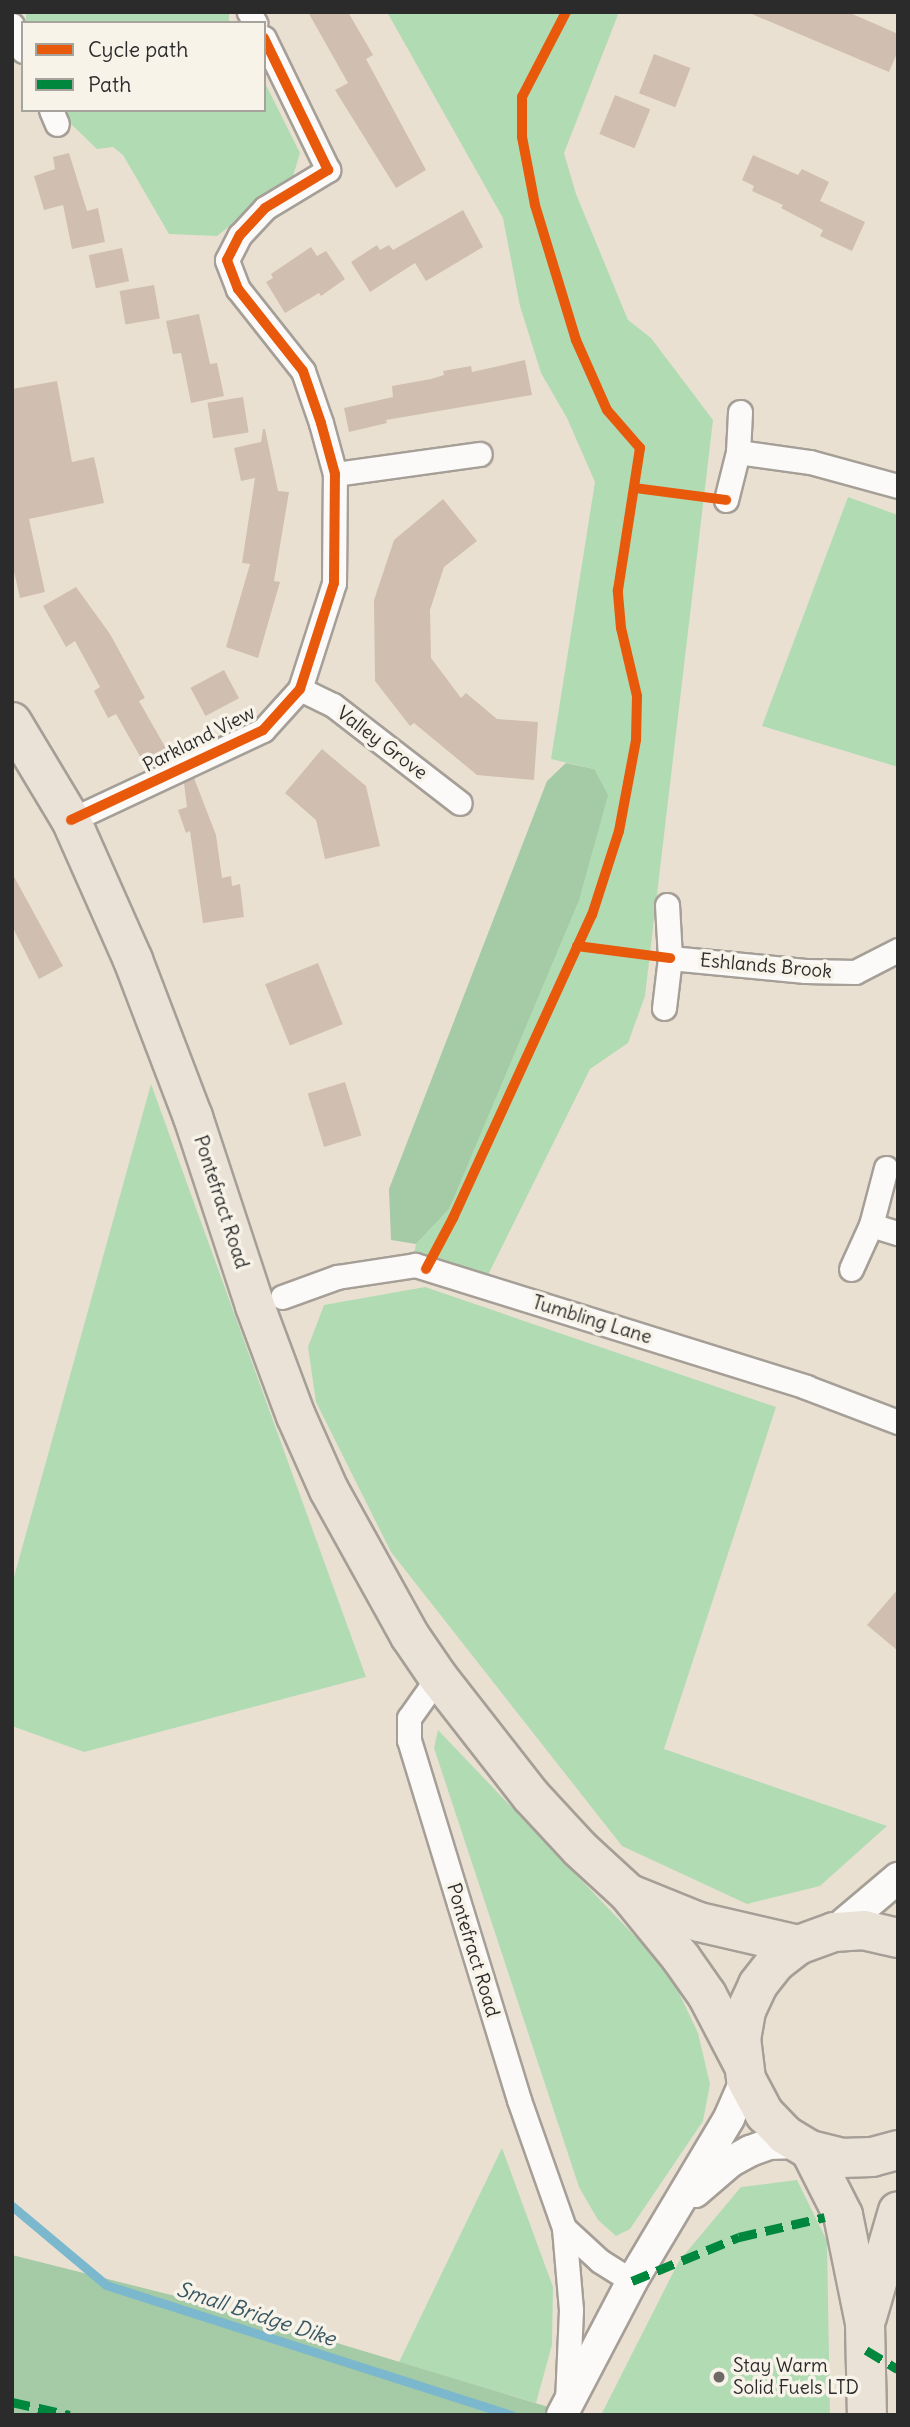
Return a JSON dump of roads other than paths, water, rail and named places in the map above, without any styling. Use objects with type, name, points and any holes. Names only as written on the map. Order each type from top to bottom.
[{"type":"highway","name":"Pontefract Road","points":[[12,722],[71,820],[133,960],[193,1117],[254,1306],[296,1416],[329,1490],[410,1636],[438,1677],[531,1797],[580,1849],[628,1893],[707,1996],[745,2072]]},
{"type":"highway","name":"Pontefract Road","points":[[628,1893],[699,1922],[798,1945]]},
{"type":"highway","points":[[898,1938],[864,1930],[834,1931],[798,1945],[775,1963],[758,1985],[746,2011],[741,2038],[745,2072],[765,2114],[804,2146],[841,2158],[872,2157],[898,2150]]},
{"type":"highway","points":[[804,2146],[843,2216],[865,2323],[867,2415]]},
{"type":"highway","points":[[865,2323],[898,2211]]},
{"type":"street","points":[[12,25],[21,46]]},
{"type":"street","name":"Parkland View","points":[[71,820],[263,730],[300,689],[334,583],[335,474],[303,371],[238,289],[227,260],[240,235],[265,208],[328,170],[266,42]]},
{"type":"street","points":[[726,500],[738,453],[740,412]]},
{"type":"street","points":[[738,453],[810,462],[898,486]]},
{"type":"street","points":[[335,474],[480,454]]},
{"type":"street","name":"Valley Grove","points":[[300,689],[333,705],[460,803]]},
{"type":"street","points":[[664,1008],[670,958],[667,905]]},
{"type":"street","name":"Eshlands Brook","points":[[670,958],[805,971],[855,972],[898,950]]},
{"type":"street","points":[[851,1269],[870,1224],[886,1168]]},
{"type":"street","points":[[870,1224],[898,1233]]},
{"type":"street","name":"Tumbling Lane","points":[[282,1297],[337,1277],[415,1265],[806,1387],[898,1422]]},
{"type":"street","name":"Pontefract Road","points":[[438,1677],[409,1718],[409,1740],[519,2100],[564,2228],[571,2310],[565,2408]]},
{"type":"street","points":[[834,1931],[898,1878]]},
{"type":"street","name":"Pontefract Road","points":[[565,2408],[632,2281],[729,2118],[745,2072]]},
{"type":"street","name":"Pontefract Road","points":[[678,2205],[730,2162],[750,2151],[769,2144],[804,2146]]},
{"type":"street","name":"Pontefract Road","points":[[564,2228],[600,2261],[632,2281]]},
{"type":"waterway","name":"Small Bridge Dike","points":[[12,2206],[106,2285],[512,2415]]},
{"type":"place","name":"Stay Warm Solid Fuels LTD","points":[[719,2377]]}]
